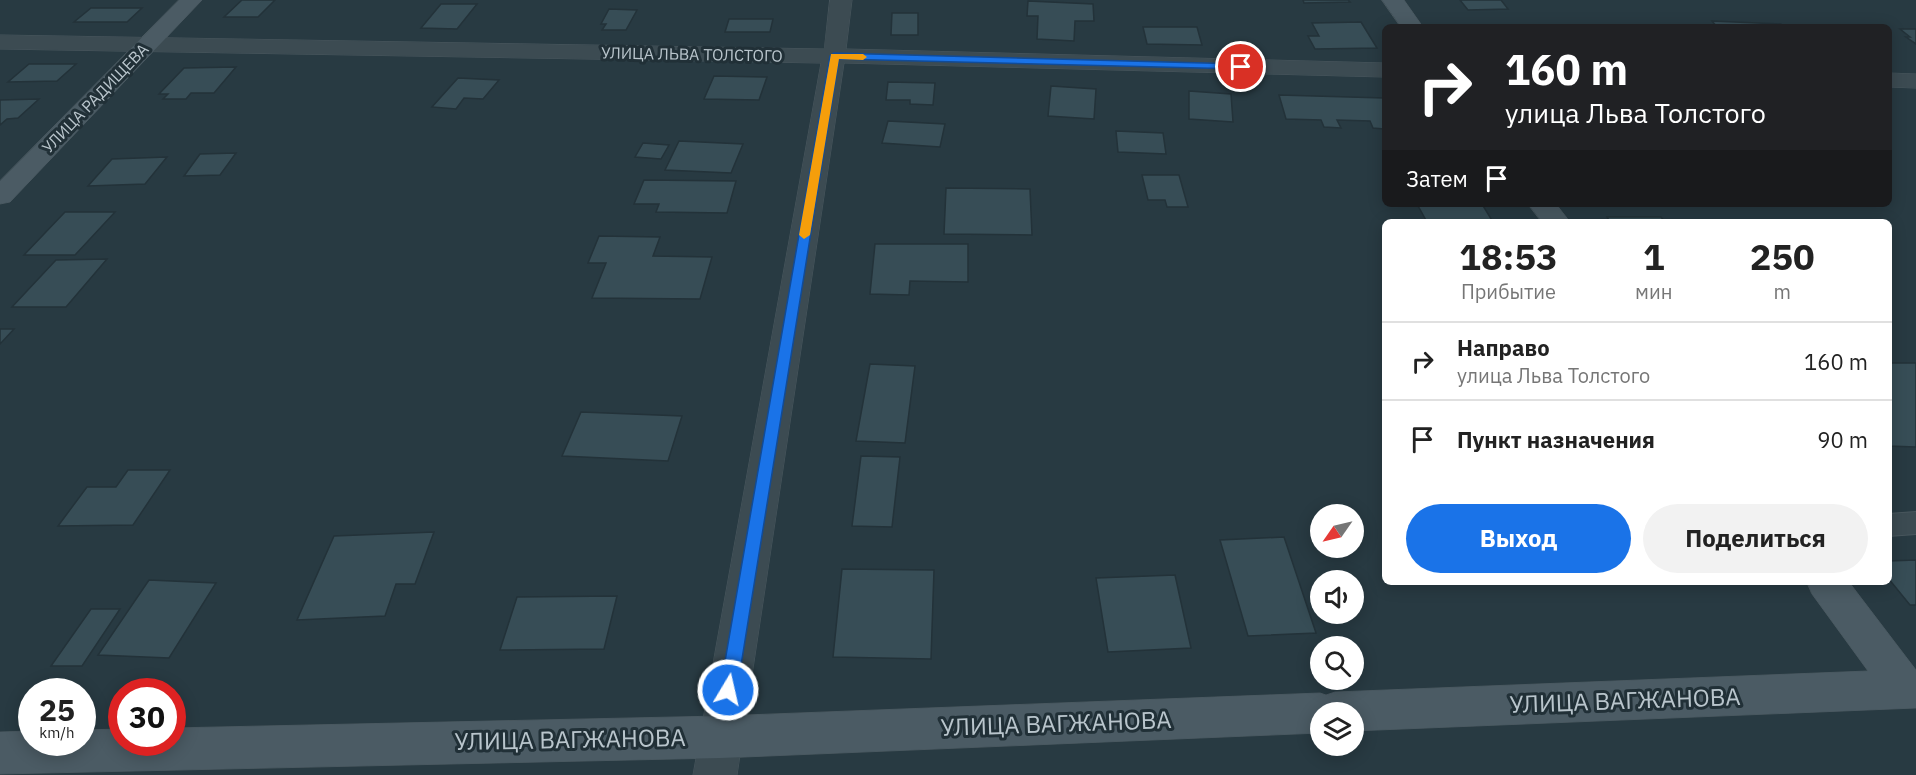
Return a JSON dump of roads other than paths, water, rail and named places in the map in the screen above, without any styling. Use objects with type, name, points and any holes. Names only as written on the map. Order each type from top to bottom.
[{"type":"main road","name":"УЛИЦА РАДИЩЕВА","points":[[0,196],[190,0]]},
{"type":"main road","points":[[1394,0],[1410,24]]},
{"type":"main road","points":[[1544,207],[1554,219]]},
{"type":"main road","points":[[1828,585],[1913,694]]},
{"type":"main road","name":"УЛИЦА ВАГЖАНОВА","points":[[1364,711],[1913,694]]},
{"type":"main road","name":"УЛИЦА ВАГЖАНОВА","points":[[0,753],[718,756],[1310,714]]},
{"type":"street","points":[[718,756],[834,56],[841,0]]},
{"type":"street","name":"УЛИЦА ЛЬВА ТОЛСТОГО","points":[[0,42],[834,56],[1382,70]]},
{"type":"street","points":[[1892,80],[1916,81]]},
{"type":"lane","points":[[1892,525],[1916,523]]}]
